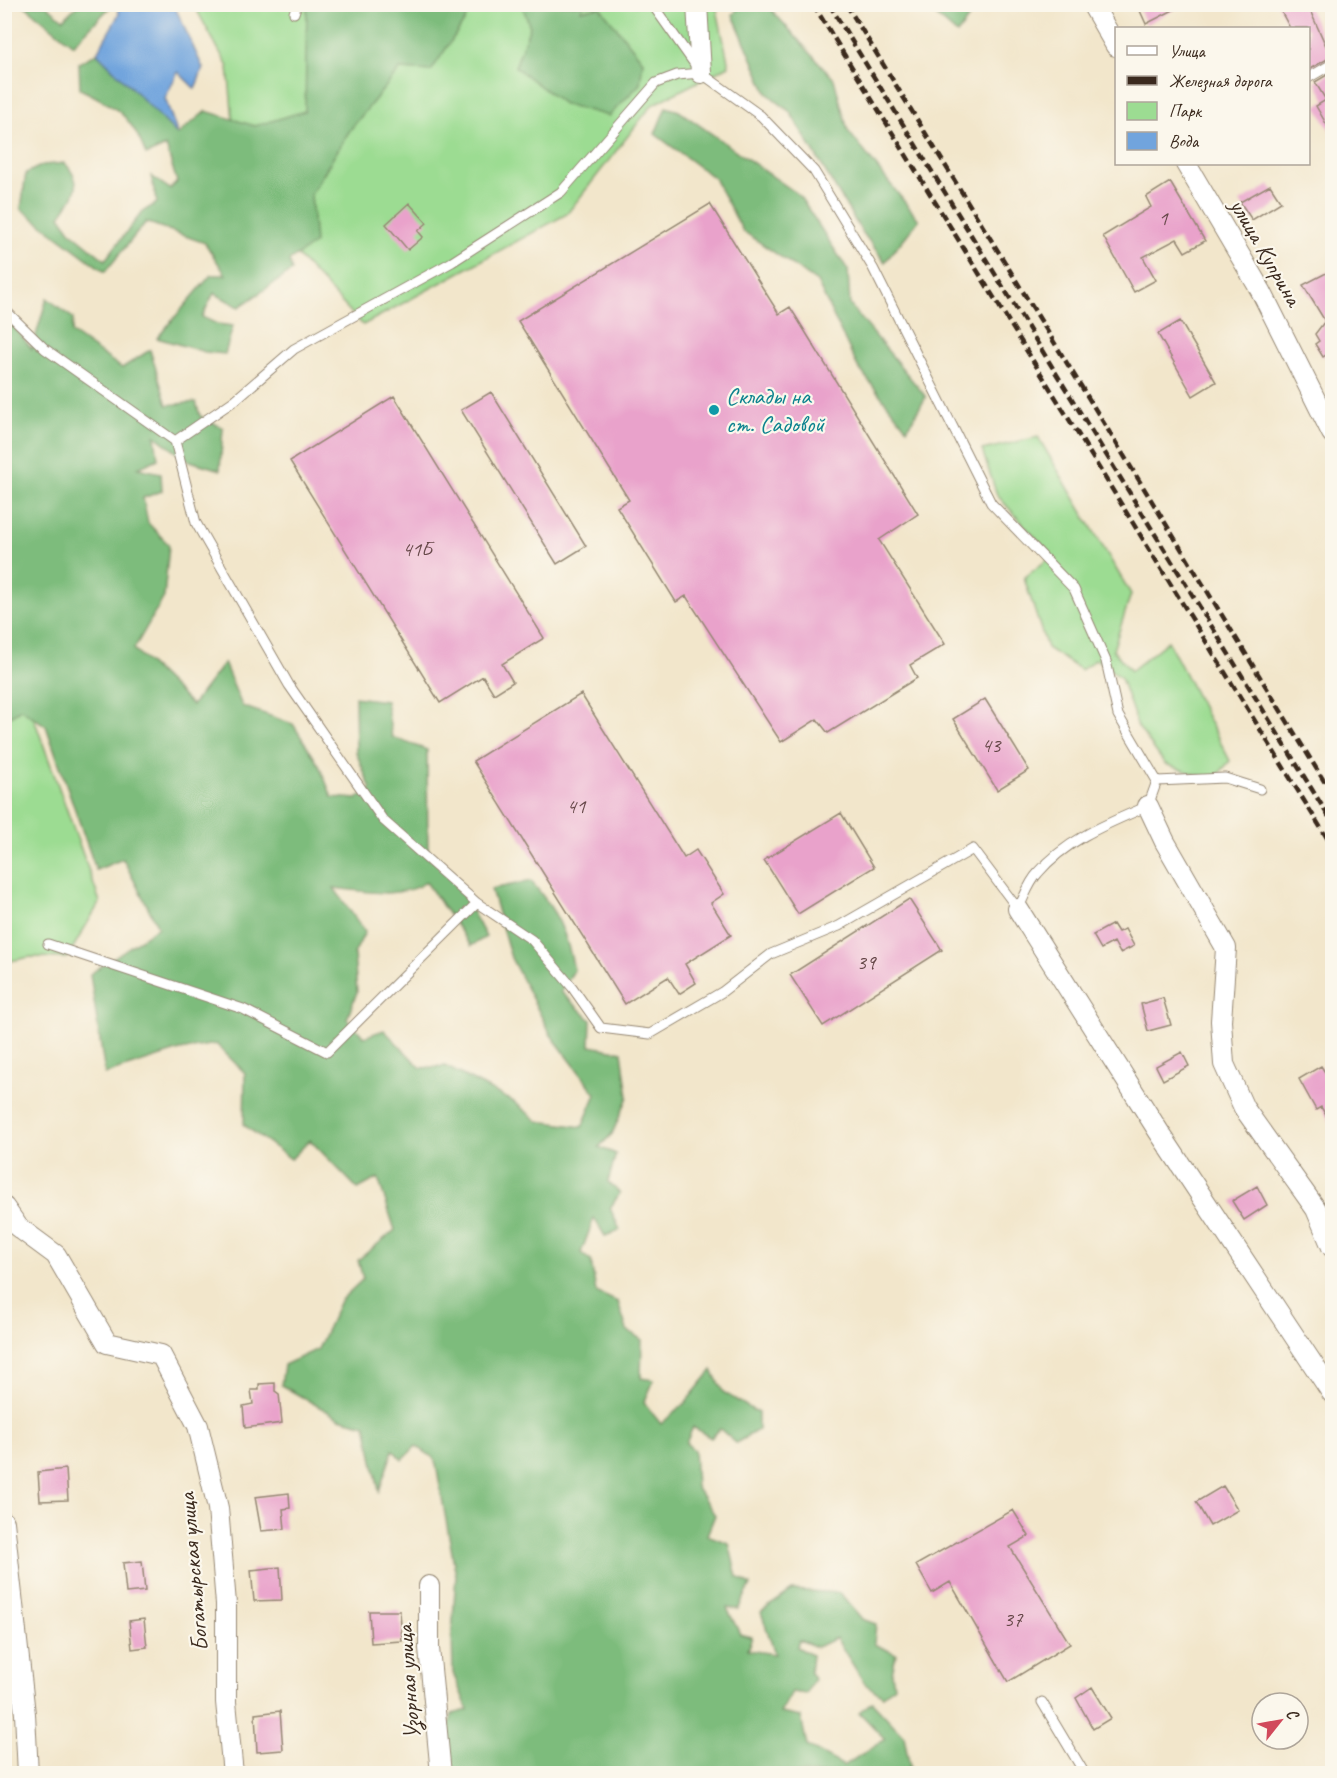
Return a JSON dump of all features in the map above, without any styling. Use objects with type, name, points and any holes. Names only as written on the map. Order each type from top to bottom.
[{"type":"street","points":[[697,4],[701,73]]},
{"type":"street","points":[[1092,4],[1115,44]]},
{"type":"street","name":"улица Куприна","points":[[1187,165],[1261,291],[1331,422]]},
{"type":"street","points":[[1149,806],[1165,842],[1226,948],[1221,1021],[1224,1064],[1244,1108],[1324,1206],[1332,1246]]},
{"type":"street","points":[[1018,909],[1159,1132],[1331,1387]]},
{"type":"street","name":"Богатырская улица","points":[[4,1206],[18,1227],[56,1255],[107,1343],[161,1354],[198,1426],[218,1508],[226,1604],[226,1702],[233,1773]]},
{"type":"street","points":[[4,1522],[25,1714],[28,1773]]},
{"type":"street","name":"Узорная улица","points":[[429,1587],[429,1648],[441,1773]]},
{"type":"lane","points":[[4,309],[45,349],[175,441],[196,523],[289,685],[383,820],[477,903],[532,940],[572,987],[601,1028],[650,1034],[722,993],[771,954],[839,926],[973,849],[1018,909],[1036,874],[1060,852],[1096,828],[1149,806],[1157,781],[1118,715],[1106,661],[1074,589],[991,503],[873,268],[814,171],[761,116],[701,73],[652,4]]},
{"type":"lane","points":[[1310,77],[1332,64]]},
{"type":"lane","points":[[175,441],[235,400],[294,349],[452,262],[561,192],[656,82],[677,75],[701,73]]},
{"type":"lane","points":[[1157,781],[1225,777],[1260,789]]},
{"type":"lane","points":[[48,944],[243,1008],[327,1052],[477,903]]},
{"type":"lane","points":[[1042,1702],[1085,1773]]},
{"type":"green space","points":[[741,4],[767,5],[834,79],[848,131],[919,220],[885,262],[860,229],[790,112],[767,93],[733,15]]},
{"type":"green space","points":[[24,5],[46,5],[63,19],[78,5],[112,5],[73,45]]},
{"type":"green space","points":[[194,5],[716,5],[729,66],[652,105],[567,214],[363,325],[240,195],[228,67]]},
{"type":"green space","points":[[307,5],[472,5],[464,22],[431,71],[400,69],[350,130],[311,194],[315,243],[289,261],[292,271],[239,307],[214,293],[202,317],[217,324],[233,326],[225,354],[205,352],[157,338],[211,275],[226,275],[205,243],[146,222],[105,272],[21,209],[26,173],[43,165],[65,163],[75,178],[76,190],[60,216],[71,232],[105,260],[142,212],[157,203],[151,176],[170,189],[177,182],[166,146],[146,155],[135,131],[121,114],[104,101],[80,89],[79,63],[97,53],[178,134],[206,111],[255,126],[305,111]]},
{"type":"green space","points":[[522,5],[584,5],[581,10],[600,7],[643,61],[640,84],[609,116],[564,104],[515,67],[530,27]]},
{"type":"green space","points":[[924,5],[965,5],[972,14],[957,34]]},
{"type":"green space","points":[[666,107],[679,111],[799,195],[848,270],[850,305],[926,397],[907,429],[858,367],[817,282],[743,231],[714,178],[655,134]]},
{"type":"green space","points":[[47,298],[73,318],[72,333],[122,368],[150,350],[167,405],[196,402],[200,416],[223,428],[220,470],[187,460],[155,436],[158,459],[138,468],[161,473],[162,491],[143,498],[148,523],[169,545],[164,597],[134,649],[192,705],[224,663],[242,706],[293,724],[319,765],[332,797],[357,799],[371,789],[356,752],[355,697],[386,701],[392,737],[427,750],[428,858],[449,869],[486,937],[471,946],[426,882],[416,888],[393,893],[334,888],[365,932],[354,954],[357,992],[347,1019],[364,1037],[384,1030],[421,1068],[445,1066],[514,1102],[538,1121],[582,1127],[596,1094],[551,1035],[511,958],[491,889],[531,881],[554,912],[564,932],[574,970],[561,992],[591,1020],[590,1046],[622,1052],[628,1097],[612,1134],[599,1147],[616,1154],[608,1182],[620,1193],[610,1208],[620,1230],[605,1236],[594,1218],[581,1253],[591,1261],[596,1292],[618,1302],[627,1330],[642,1340],[641,1378],[654,1380],[644,1403],[661,1424],[685,1403],[712,1370],[723,1392],[758,1413],[758,1430],[736,1443],[720,1429],[711,1438],[693,1427],[686,1443],[694,1450],[696,1487],[715,1515],[707,1535],[729,1543],[737,1577],[751,1585],[738,1609],[727,1608],[740,1634],[752,1637],[747,1650],[775,1654],[761,1612],[792,1590],[840,1593],[862,1619],[876,1624],[874,1644],[896,1654],[892,1673],[894,1686],[883,1696],[865,1684],[836,1638],[817,1647],[799,1640],[797,1647],[812,1655],[810,1673],[814,1679],[806,1694],[792,1692],[780,1713],[801,1717],[807,1746],[844,1766],[885,1739],[859,1712],[872,1702],[904,1736],[910,1767],[900,1774],[455,1773],[444,1753],[452,1714],[468,1710],[453,1673],[452,1634],[456,1575],[435,1459],[416,1446],[402,1460],[393,1450],[379,1491],[366,1425],[339,1418],[281,1385],[284,1365],[318,1349],[340,1301],[363,1279],[358,1260],[395,1230],[378,1178],[358,1189],[310,1140],[291,1159],[244,1125],[245,1073],[216,1044],[180,1050],[105,1074],[90,974],[158,927],[123,859],[96,870],[46,726],[21,709],[5,719],[5,316],[32,349]]},
{"type":"green space","points":[[1038,437],[1131,594],[1113,650],[1131,671],[1168,641],[1230,761],[1213,780],[1165,764],[1138,727],[1121,678],[1096,659],[1081,670],[1047,648],[1024,578],[1052,556],[997,495],[982,450]]},
{"type":"green space","points":[[4,635],[100,902],[67,958],[30,957],[5,962]]},
{"type":"water","points":[[117,5],[174,5],[203,68],[195,89],[178,72],[165,98],[178,135],[97,53],[119,14]]},
{"type":"building","points":[[1137,4],[1185,4],[1146,24]]},
{"type":"building","points":[[1277,4],[1304,4],[1307,10],[1308,6],[1331,57],[1310,69],[1310,27],[1289,27]]},
{"type":"building","points":[[1332,72],[1332,134],[1316,106],[1326,100],[1315,82]]},
{"type":"building","points":[[1170,182],[1205,241],[1185,252],[1177,239],[1143,257],[1156,280],[1134,292],[1103,236],[1151,207],[1146,197]]},
{"type":"building","points":[[1270,185],[1281,202],[1252,220],[1240,202]]},
{"type":"building","points":[[409,203],[427,223],[418,231],[423,237],[408,250],[386,224]]},
{"type":"building","name":"Склады на ст. Садовой","points":[[710,204],[779,314],[790,307],[918,514],[879,540],[945,644],[910,665],[917,678],[828,733],[817,719],[781,742],[686,596],[676,602],[617,507],[629,500],[518,321]]},
{"type":"building","points":[[1332,270],[1332,368],[1326,355],[1323,357],[1315,344],[1319,341],[1315,334],[1325,321],[1303,285]]},
{"type":"building","points":[[1180,321],[1216,382],[1193,396],[1158,334]]},
{"type":"building","points":[[491,392],[586,546],[557,564],[461,410]]},
{"type":"building","points":[[394,396],[544,638],[502,664],[513,682],[494,694],[483,676],[440,703],[290,461]]},
{"type":"building","points":[[581,694],[684,858],[696,850],[724,894],[711,903],[731,935],[685,964],[696,983],[679,994],[668,977],[625,1004],[473,761]]},
{"type":"building","points":[[985,699],[1029,770],[997,790],[953,719]]},
{"type":"building","points":[[841,813],[874,867],[798,914],[764,860]]},
{"type":"building","points":[[909,899],[942,950],[823,1026],[790,975]]},
{"type":"building","points":[[1113,924],[1118,932],[1125,929],[1134,946],[1120,953],[1114,942],[1101,949],[1093,935]]},
{"type":"building","points":[[1163,998],[1171,1025],[1148,1031],[1141,1004]]},
{"type":"building","points":[[1182,1052],[1189,1066],[1163,1080],[1156,1066]]},
{"type":"building","points":[[1321,1066],[1328,1077],[1332,1075],[1332,1125],[1321,1107],[1316,1110],[1299,1079]]},
{"type":"building","points":[[1257,1186],[1267,1205],[1244,1220],[1232,1201]]},
{"type":"building","points":[[275,1383],[275,1391],[279,1394],[282,1423],[245,1428],[243,1406],[253,1404],[251,1390],[259,1390],[259,1384]]},
{"type":"building","points":[[66,1469],[68,1500],[40,1501],[38,1472]]},
{"type":"building","points":[[1223,1486],[1238,1510],[1210,1526],[1196,1502]]},
{"type":"building","points":[[289,1493],[290,1508],[283,1509],[285,1529],[261,1531],[255,1497]]},
{"type":"building","points":[[1013,1510],[1029,1536],[1010,1547],[1070,1644],[1008,1682],[950,1582],[932,1593],[916,1565]]},
{"type":"building","points":[[142,1561],[145,1591],[126,1593],[123,1563]]},
{"type":"building","points":[[280,1567],[282,1600],[254,1601],[251,1570]]},
{"type":"building","points":[[369,1611],[400,1611],[402,1641],[371,1643]]},
{"type":"building","points":[[144,1619],[147,1647],[132,1649],[129,1621]]},
{"type":"building","points":[[1092,1687],[1111,1718],[1093,1729],[1076,1698]]},
{"type":"building","points":[[280,1711],[283,1750],[257,1752],[255,1714]]},
{"type":"railway","points":[[813,4],[1332,846]]},
{"type":"railway","points":[[829,4],[1332,822]]},
{"type":"railway","points":[[846,4],[1332,794]]},
{"type":"place","name":"Склады на ст. Садовой","points":[[714,410]]}]
